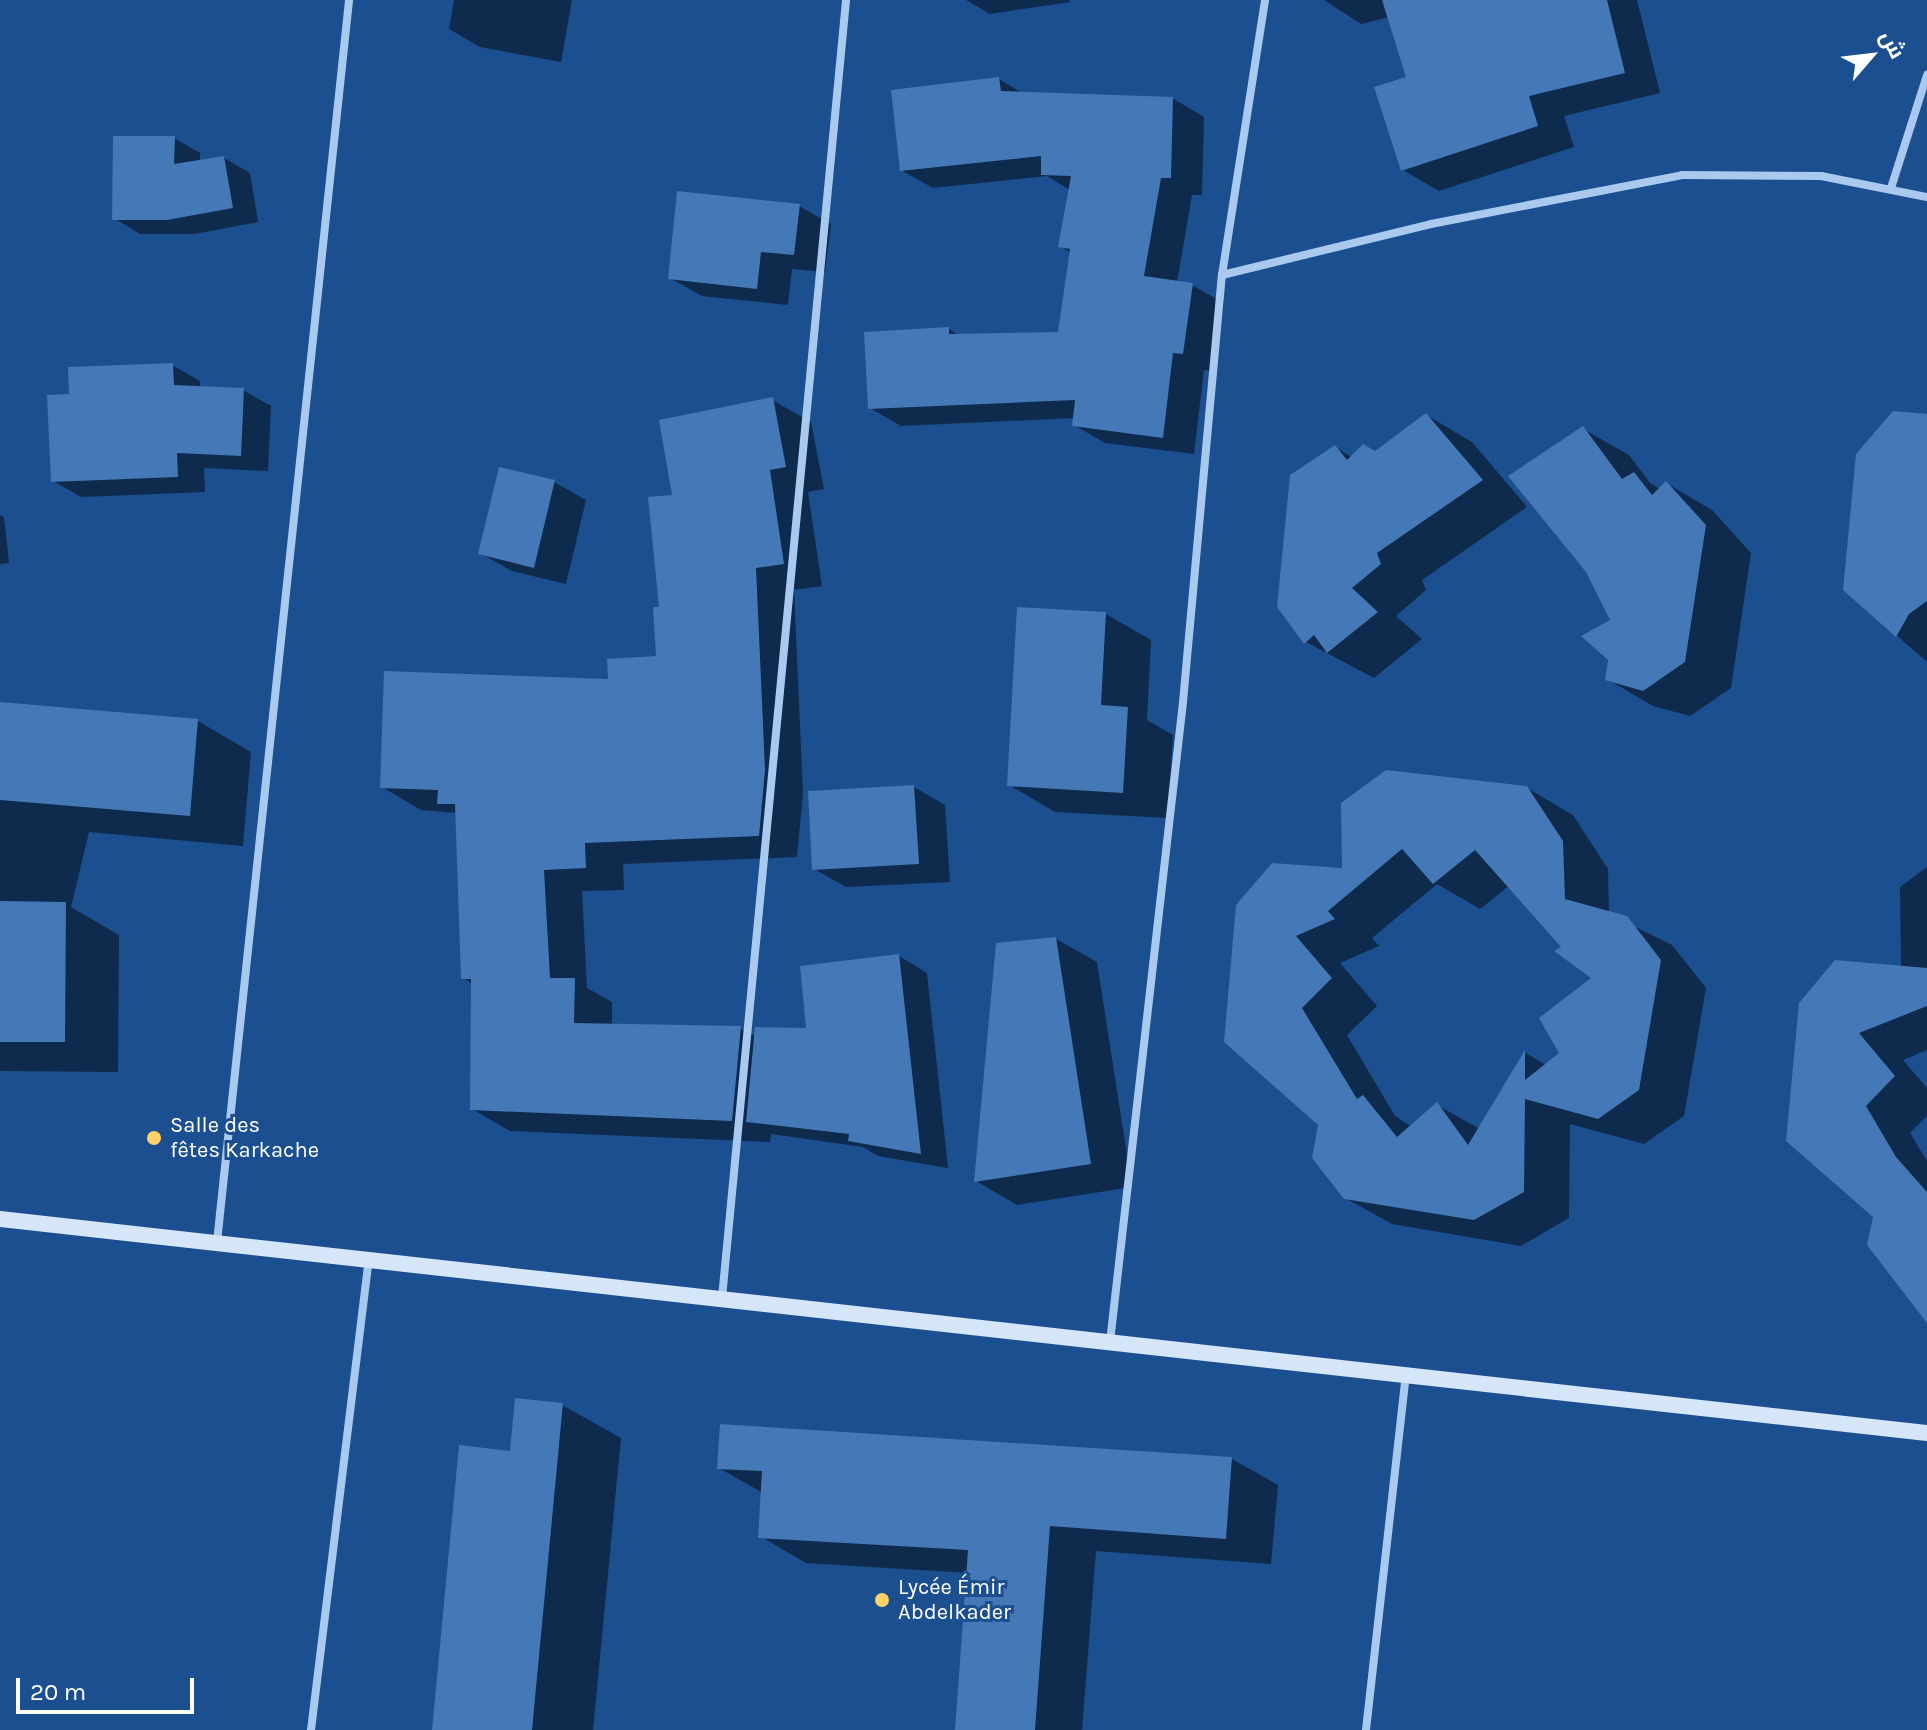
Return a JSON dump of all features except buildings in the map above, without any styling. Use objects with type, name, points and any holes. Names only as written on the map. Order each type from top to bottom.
[{"type":"main road","points":[[0,1219],[1927,1433]]},
{"type":"street","points":[[217,1242],[349,0]]},
{"type":"street","points":[[722,1298],[846,0]]},
{"type":"street","points":[[1110,1342],[1183,702],[1222,275],[1265,0]]},
{"type":"street","points":[[1891,188],[1927,75]]},
{"type":"street","points":[[1222,275],[1431,224],[1671,177],[1752,172],[1891,188],[1927,197]]},
{"type":"street","points":[[311,1730],[369,1259]]},
{"type":"street","points":[[1366,1730],[1406,1375]]},
{"type":"place","name":"Salle des fêtes Karkache","points":[[154,1138]]},
{"type":"place","name":"Lycée Émir Abdelkader","points":[[882,1600]]}]
